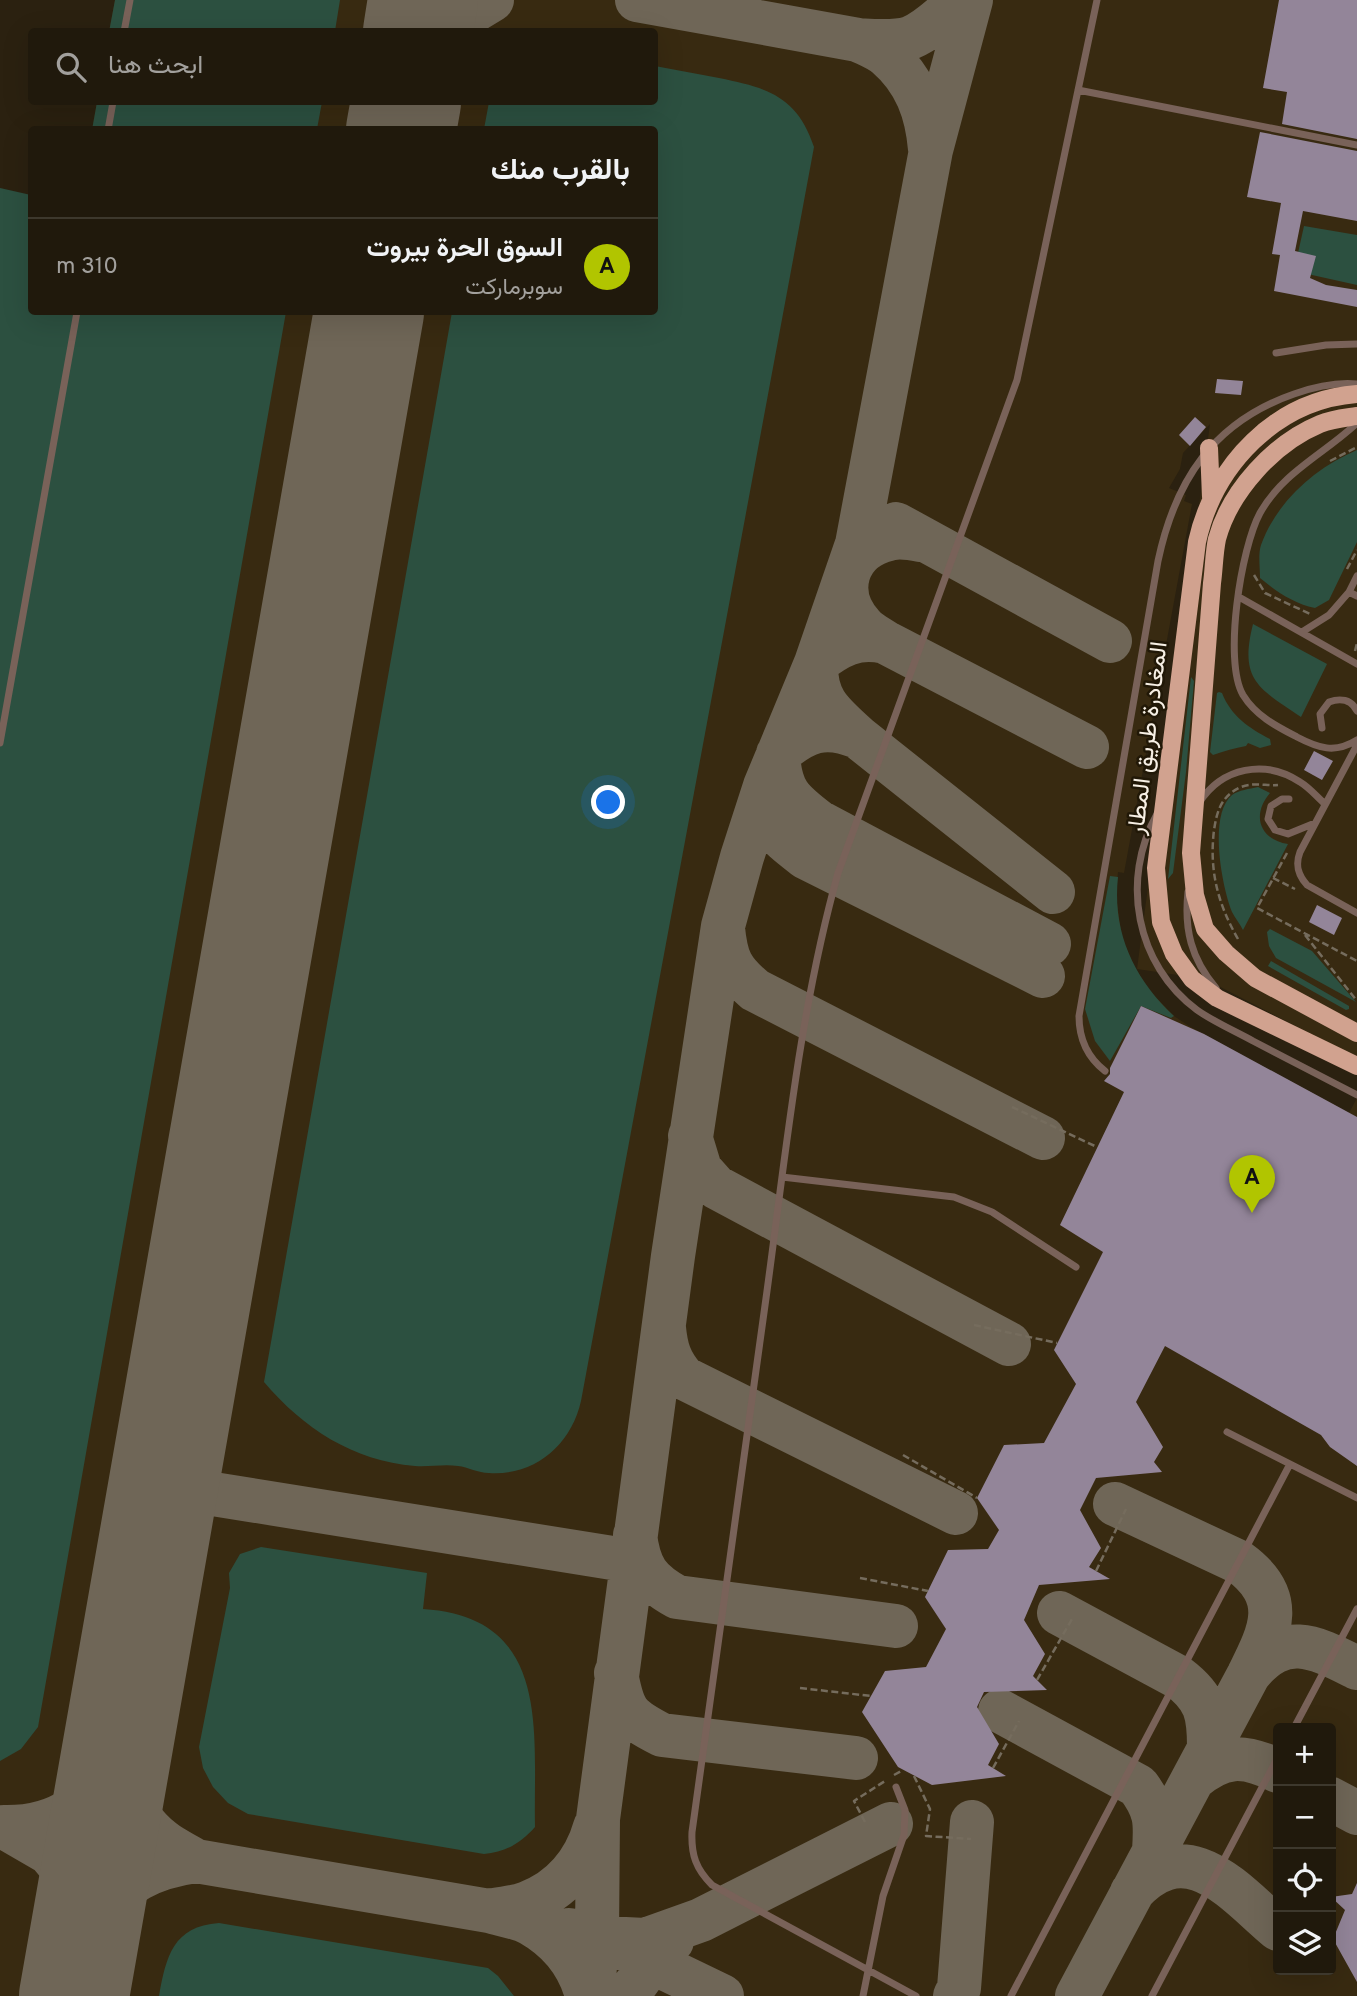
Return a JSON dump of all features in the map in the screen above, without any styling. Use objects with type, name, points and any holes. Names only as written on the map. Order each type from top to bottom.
[{"type":"main road","name":"المغادرة طريق المطار","points":[[1357,394],[1340,395],[1314,403],[1277,421],[1236,460],[1211,497],[1197,542],[1156,868],[1161,922],[1174,954],[1192,979],[1217,998],[1357,1067]]},
{"type":"main road","points":[[1357,416],[1330,420],[1280,447],[1245,485],[1228,512],[1217,539],[1191,853],[1195,895],[1205,929],[1226,953],[1255,978],[1357,1033]]},
{"type":"main road","points":[[1209,448],[1211,497]]},
{"type":"lane","points":[[125,28],[130,0]]},
{"type":"lane","points":[[916,1996],[712,1885],[697,1867],[693,1856],[692,1832],[782,1177],[812,981],[828,909],[851,838],[1017,380],[1097,0]]},
{"type":"lane","points":[[1078,89],[1357,145]]},
{"type":"lane","points":[[109,126],[112,105]]},
{"type":"lane","points":[[0,743],[77,315]]},
{"type":"lane","points":[[1276,353],[1326,345],[1357,344]]},
{"type":"lane","points":[[1105,1071],[1084,1047],[1079,1016],[1160,551],[1173,506],[1188,477],[1209,448],[1250,414],[1282,398],[1317,387],[1357,384]]},
{"type":"lane","points":[[1357,423],[1286,478],[1260,514],[1251,535],[1239,597],[1234,656],[1238,684],[1248,703],[1264,719],[1312,745],[1337,749],[1357,743]]},
{"type":"lane","points":[[1302,632],[1329,615],[1349,592],[1357,576]]},
{"type":"lane","points":[[1349,592],[1357,596]]},
{"type":"lane","points":[[1239,597],[1357,664]]},
{"type":"lane","points":[[1322,727],[1320,714],[1329,702],[1342,699],[1357,711]]},
{"type":"lane","points":[[1357,743],[1297,859],[1299,874],[1307,885],[1357,913]]},
{"type":"lane","points":[[1192,818],[1211,788],[1230,774],[1253,768],[1289,776],[1306,786],[1325,804]]},
{"type":"lane","points":[[1289,799],[1282,799],[1271,806],[1268,819],[1275,830],[1288,834],[1315,823]]},
{"type":"lane","points":[[1164,802],[1146,839],[1138,874],[1137,905],[1144,939],[1159,970],[1183,998],[1214,1020],[1357,1096]]},
{"type":"lane","points":[[1191,853],[1186,925],[1192,951],[1207,978],[1229,1000],[1357,1067]]},
{"type":"lane","points":[[782,1177],[954,1197],[992,1212],[1076,1267]]},
{"type":"lane","points":[[1227,1432],[1357,1498]]},
{"type":"lane","points":[[1011,1996],[1290,1464]]},
{"type":"lane","points":[[1297,1723],[1357,1609]]},
{"type":"lane","points":[[1152,1996],[1273,1766]]},
{"type":"lane","points":[[863,1996],[885,1888],[904,1835],[905,1810],[897,1787]]},
{"type":"path","points":[[1325,465],[1357,447]]},
{"type":"path","points":[[1345,573],[1357,550]]},
{"type":"path","points":[[1254,570],[1257,583],[1265,593],[1305,613],[1315,613]]},
{"type":"path","points":[[1345,647],[1355,653],[1357,643]]},
{"type":"path","points":[[1242,945],[1228,923],[1216,888],[1212,852],[1217,810],[1227,797],[1240,788],[1258,783],[1277,787],[1289,776]]},
{"type":"path","points":[[1289,849],[1257,908],[1357,961]]},
{"type":"path","points":[[1303,932],[1357,1001]]},
{"type":"path","points":[[1012,1107],[1097,1147]]},
{"type":"path","points":[[974,1325],[1057,1343]]},
{"type":"path","points":[[903,1455],[977,1498]]},
{"type":"path","points":[[1096,1571],[1126,1509]]},
{"type":"path","points":[[860,1578],[928,1591]]},
{"type":"path","points":[[1037,1680],[1072,1619]]},
{"type":"path","points":[[800,1688],[871,1696]]},
{"type":"path","points":[[993,1768],[1019,1721]]},
{"type":"path","points":[[865,1822],[854,1801],[902,1769]]},
{"type":"path","points":[[914,1776],[930,1809],[926,1836],[971,1839]]},
{"type":"shaded area","points":[[115,0],[1357,0],[1357,1058],[1205,979],[1137,969],[1210,424],[1183,453],[1180,469],[1169,488],[1186,495],[1184,501],[1192,504],[1124,873],[1118,872],[1116,895],[1122,938],[1134,966],[1150,991],[1174,1016],[1349,1113],[1357,1098],[1357,1996],[0,1996],[0,660],[59,315],[658,315],[658,126],[93,126],[96,105],[658,105],[658,28],[110,28]]},
{"type":"green space","points":[[115,0],[340,0],[335,28],[110,28]]},
{"type":"green space","points":[[658,67],[752,86],[778,97],[799,116],[814,147],[581,1401],[576,1417],[560,1444],[536,1463],[506,1473],[481,1472],[447,1465],[415,1466],[371,1457],[350,1449],[313,1427],[295,1414],[264,1382],[451,315],[658,315],[658,126],[485,126],[488,105],[658,105]]},
{"type":"green space","points":[[96,105],[321,105],[318,126],[93,126]]},
{"type":"green space","points":[[0,188],[28,194],[28,315],[285,315],[38,1727],[21,1749],[0,1761]]},
{"type":"green space","points":[[1304,226],[1357,235],[1357,285],[1294,271]]},
{"type":"green space","points":[[1357,450],[1357,542],[1329,600],[1315,608],[1307,606],[1286,596],[1260,578],[1261,545],[1277,514],[1299,488],[1327,466]]},
{"type":"green space","points":[[1253,624],[1327,664],[1301,717],[1263,690],[1256,681],[1249,658]]},
{"type":"green space","points":[[1191,677],[1194,681],[1186,772],[1173,873],[1168,879]]},
{"type":"green space","points":[[1219,692],[1236,715],[1270,739],[1271,745],[1260,748],[1248,743],[1246,746],[1213,755],[1210,752]]},
{"type":"green space","points":[[1258,787],[1270,793],[1261,809],[1264,831],[1270,837],[1288,844],[1243,930],[1232,912],[1224,886],[1219,852],[1220,818],[1232,795]]},
{"type":"green space","points":[[1110,876],[1118,877],[1119,917],[1129,953],[1148,986],[1174,1016],[1171,1018],[1141,1006],[1110,1061],[1095,1041],[1085,1009]]},
{"type":"green space","points":[[1270,929],[1312,951],[1356,1002],[1276,958],[1269,946],[1267,932]]},
{"type":"green space","points":[[1271,961],[1349,1006],[1349,1009],[1346,1010],[1268,966]]},
{"type":"green space","points":[[261,1547],[427,1573],[423,1609],[465,1617],[495,1633],[515,1657],[527,1686],[533,1719],[535,1827],[530,1833],[506,1849],[484,1854],[248,1814],[228,1803],[213,1787],[203,1768],[199,1747],[230,1588],[229,1573],[240,1554]]},
{"type":"green space","points":[[219,1923],[488,1968],[514,1996],[159,1996],[174,1946],[191,1930]]},
{"type":"building","points":[[1279,0],[1357,0],[1357,139],[1282,124],[1287,92],[1263,88]]},
{"type":"building","points":[[1260,132],[1357,151],[1357,221],[1303,211],[1295,251],[1316,256],[1310,278],[1326,285],[1357,290],[1357,307],[1274,291],[1280,255],[1272,254],[1281,203],[1247,197]]},
{"type":"building","points":[[1217,379],[1243,381],[1241,395],[1215,393]]},
{"type":"building","points":[[1195,417],[1206,427],[1190,446],[1179,435]]},
{"type":"building","points":[[1314,751],[1333,761],[1322,780],[1304,770]]},
{"type":"building","points":[[1317,905],[1342,918],[1334,935],[1309,922]]},
{"type":"building","points":[[1141,1006],[1204,1034],[1357,1117],[1357,1466],[1330,1447],[1321,1435],[1165,1346],[1136,1402],[1163,1447],[1154,1462],[1162,1472],[1096,1478],[1080,1510],[1101,1548],[1089,1567],[1110,1579],[1039,1585],[1024,1620],[1045,1654],[1033,1676],[1047,1690],[984,1692],[977,1707],[999,1744],[988,1765],[1006,1776],[932,1785],[898,1767],[862,1712],[885,1671],[926,1667],[946,1629],[925,1597],[948,1550],[988,1549],[999,1530],[977,1498],[1004,1445],[1044,1443],[1076,1384],[1054,1350],[1103,1252],[1060,1225],[1124,1092],[1104,1081],[1110,1074],[1110,1068]]},
{"type":"building","points":[[1357,1883],[1357,1982],[1336,1944],[1336,1932],[1345,1910],[1336,1902],[1336,1896],[1352,1894]]},
{"type":"taxiway","points":[[452,28],[459,20],[492,0]]},
{"type":"taxiway","points":[[637,0],[858,40],[873,47],[897,66],[913,87],[923,110],[930,149]]},
{"type":"taxiway","points":[[858,40],[891,41],[910,38],[930,26],[960,0]]},
{"type":"taxiway","points":[[593,1996],[597,1936],[598,1819],[673,1256],[723,926],[765,786],[816,663],[857,544],[931,150],[971,0]]},
{"type":"taxiway","points":[[402,120],[406,105]]},
{"type":"taxiway","points":[[896,524],[1110,641]]},
{"type":"taxiway","points":[[921,540],[901,537],[889,539],[874,544],[854,562],[846,587],[848,600],[863,626],[885,642],[1087,747]]},
{"type":"taxiway","points":[[885,642],[857,641],[832,652],[816,663],[818,687],[827,705],[858,737],[1053,892]]},
{"type":"taxiway","points":[[858,737],[835,731],[815,732],[797,740],[778,754],[784,786],[794,801],[819,822],[1049,944]]},
{"type":"taxiway","points":[[765,786],[768,811],[774,828],[805,857],[1043,976]]},
{"type":"taxiway","points":[[723,928],[731,963],[755,990],[1043,1138]]},
{"type":"taxiway","points":[[690,1136],[700,1169],[716,1187],[1009,1344]]},
{"type":"taxiway","points":[[664,1328],[670,1355],[684,1378],[956,1513]]},
{"type":"taxiway","points":[[163,1486],[631,1561]]},
{"type":"taxiway","points":[[1077,1996],[1249,1674],[1263,1643],[1270,1615],[1264,1588],[1239,1562],[1115,1504]]},
{"type":"taxiway","points":[[635,1535],[642,1565],[652,1579],[677,1597],[896,1626]]},
{"type":"taxiway","points":[[1059,1613],[1178,1677],[1195,1692],[1207,1716],[1209,1747]]},
{"type":"taxiway","points":[[1249,1674],[1262,1660],[1288,1647],[1314,1649],[1357,1668]]},
{"type":"taxiway","points":[[131,1668],[124,1715],[122,1761],[132,1804],[145,1823],[167,1844],[196,1861]]},
{"type":"taxiway","points":[[616,1673],[621,1697],[628,1712],[662,1735],[856,1758]]},
{"type":"taxiway","points":[[1000,1711],[1138,1786],[1154,1817],[1154,1851]]},
{"type":"taxiway","points":[[117,1752],[98,1785],[73,1808],[42,1823],[4,1827],[49,1853],[64,1871],[78,1898],[83,1919],[77,1976],[93,1925],[116,1895],[152,1872],[196,1861],[489,1911],[521,1920],[541,1930],[566,1954],[579,1974],[587,1996]]},
{"type":"taxiway","points":[[1193,1779],[1214,1765],[1234,1759],[1244,1759],[1273,1768]]},
{"type":"taxiway","points":[[1336,1802],[1357,1813]]},
{"type":"taxiway","points":[[955,1996],[959,1988],[972,1822]]},
{"type":"taxiway","points":[[569,1930],[605,1938],[645,1940],[701,1920],[891,1824]]},
{"type":"taxiway","points":[[489,1911],[518,1906],[551,1891],[578,1863],[595,1827]]},
{"type":"taxiway","points":[[22,1830],[184,1859]]},
{"type":"taxiway","points":[[1132,1892],[1153,1875],[1172,1867],[1191,1867],[1227,1885],[1273,1925]]},
{"type":"taxiway","points":[[608,1941],[722,1996]]},
{"type":"taxiway","points":[[627,1996],[652,1962],[672,1941]]},
{"type":"runway","points":[[419,28],[423,0]]},
{"type":"runway","points":[[402,126],[405,105]]},
{"type":"runway","points":[[74,1996],[368,315]]},
{"type":"place","name":"السوق الحرة بيروت","points":[[1252,1213]]}]
